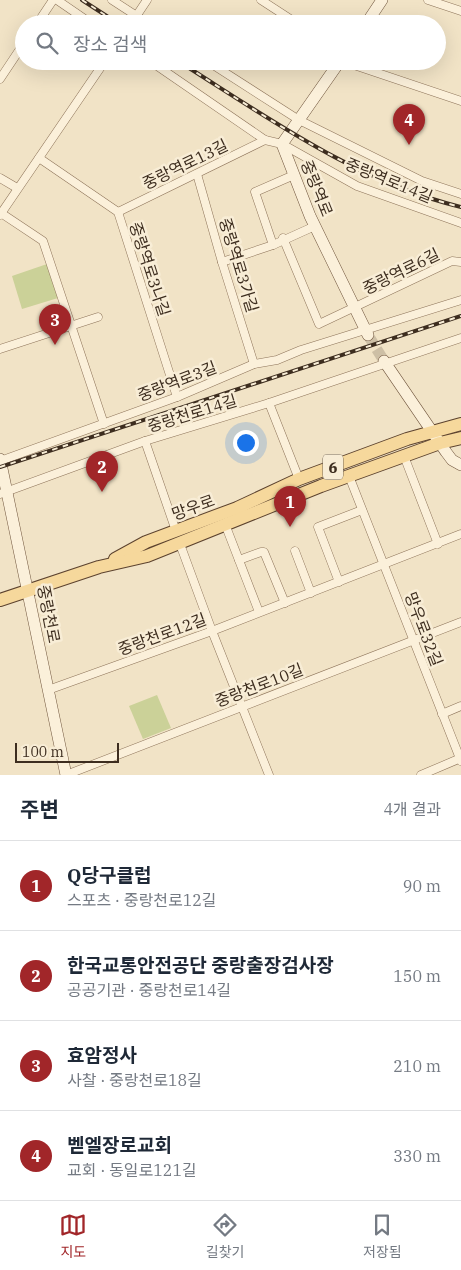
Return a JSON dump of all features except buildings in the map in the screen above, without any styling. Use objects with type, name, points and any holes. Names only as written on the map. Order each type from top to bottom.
[{"type":"main road","name":"망우로","points":[[0,600],[99,567],[147,556],[180,544],[321,486],[404,456],[461,424]]},
{"type":"main road","name":"망우로","points":[[99,567],[146,542],[237,508],[299,480],[436,438],[461,438]]},
{"type":"street","points":[[43,15],[53,0]]},
{"type":"street","points":[[57,0],[79,15]]},
{"type":"street","points":[[112,0],[134,15]]},
{"type":"street","points":[[137,15],[147,0]]},
{"type":"street","points":[[261,0],[284,15]]},
{"type":"street","points":[[372,15],[382,0]]},
{"type":"street","points":[[428,0],[461,11]]},
{"type":"street","points":[[0,79],[15,57]]},
{"type":"street","points":[[99,70],[0,214],[43,241],[104,424]]},
{"type":"street","points":[[163,70],[265,140]]},
{"type":"street","points":[[221,70],[299,120],[422,181],[461,194]]},
{"type":"street","points":[[282,144],[335,70]]},
{"type":"street","points":[[368,70],[461,101]]},
{"type":"street","name":"중랑역로14길","points":[[265,140],[282,144],[357,186],[461,223]]},
{"type":"street","name":"중랑역로13길","points":[[118,212],[265,140]]},
{"type":"street","name":"중랑역로","points":[[282,144],[316,226],[366,332]]},
{"type":"street","name":"중랑역로3나길","points":[[39,158],[118,212],[177,397]]},
{"type":"street","name":"중랑역로3가길","points":[[198,174],[222,262],[254,364]]},
{"type":"street","points":[[274,245],[255,192],[294,175]]},
{"type":"street","points":[[0,178],[17,188]]},
{"type":"street","points":[[222,262],[274,245],[284,238],[316,226]]},
{"type":"street","name":"중랑역로6길","points":[[284,238],[319,324],[452,261],[461,262]]},
{"type":"street","name":"중랑역로3길","points":[[0,460],[177,397],[254,364],[277,360],[301,350],[366,332],[461,300]]},
{"type":"street","points":[[0,349],[98,317]]},
{"type":"street","name":"중랑천로14길","points":[[3,492],[145,441],[269,403],[461,338]]},
{"type":"street","points":[[385,363],[452,460],[461,466]]},
{"type":"street","points":[[269,403],[299,480]]},
{"type":"street","points":[[145,441],[176,531]]},
{"type":"street","points":[[404,456],[438,544]]},
{"type":"street","name":"중랑천로","points":[[0,460],[3,492],[28,590],[66,775]]},
{"type":"street","name":"망우로32길","points":[[349,476],[461,759]]},
{"type":"street","points":[[339,582],[318,528],[362,510]]},
{"type":"street","name":"망우로","points":[[225,524],[259,612]]},
{"type":"street","name":"중랑천로12길","points":[[48,690],[285,603],[461,534]]},
{"type":"street","points":[[180,544],[269,775]]},
{"type":"street","points":[[295,551],[311,592]]},
{"type":"street","points":[[238,560],[264,552],[285,603]]},
{"type":"street","name":"중랑천로10길","points":[[66,775],[461,622]]},
{"type":"street","points":[[442,714],[461,706]]},
{"type":"street","points":[[421,775],[461,759]]},
{"type":"green space","points":[[47,264],[58,298],[22,309],[12,276]]},
{"type":"green space","points":[[157,695],[171,728],[143,739],[129,706]]},
{"type":"tunnel","points":[[368,335],[384,361]]},
{"type":"railway","points":[[82,0],[105,15]]},
{"type":"railway","points":[[192,70],[279,125],[349,165],[385,182],[461,207]]},
{"type":"railway","points":[[0,467],[461,316]]},
{"type":"place","name":"벧엘장로교회","points":[[409,145]]},
{"type":"place","name":"효암정사","points":[[55,345]]},
{"type":"place","name":"한국교통안전공단 중랑출장검사장","points":[[102,492]]},
{"type":"place","name":"Q당구클럽","points":[[290,527]]}]
